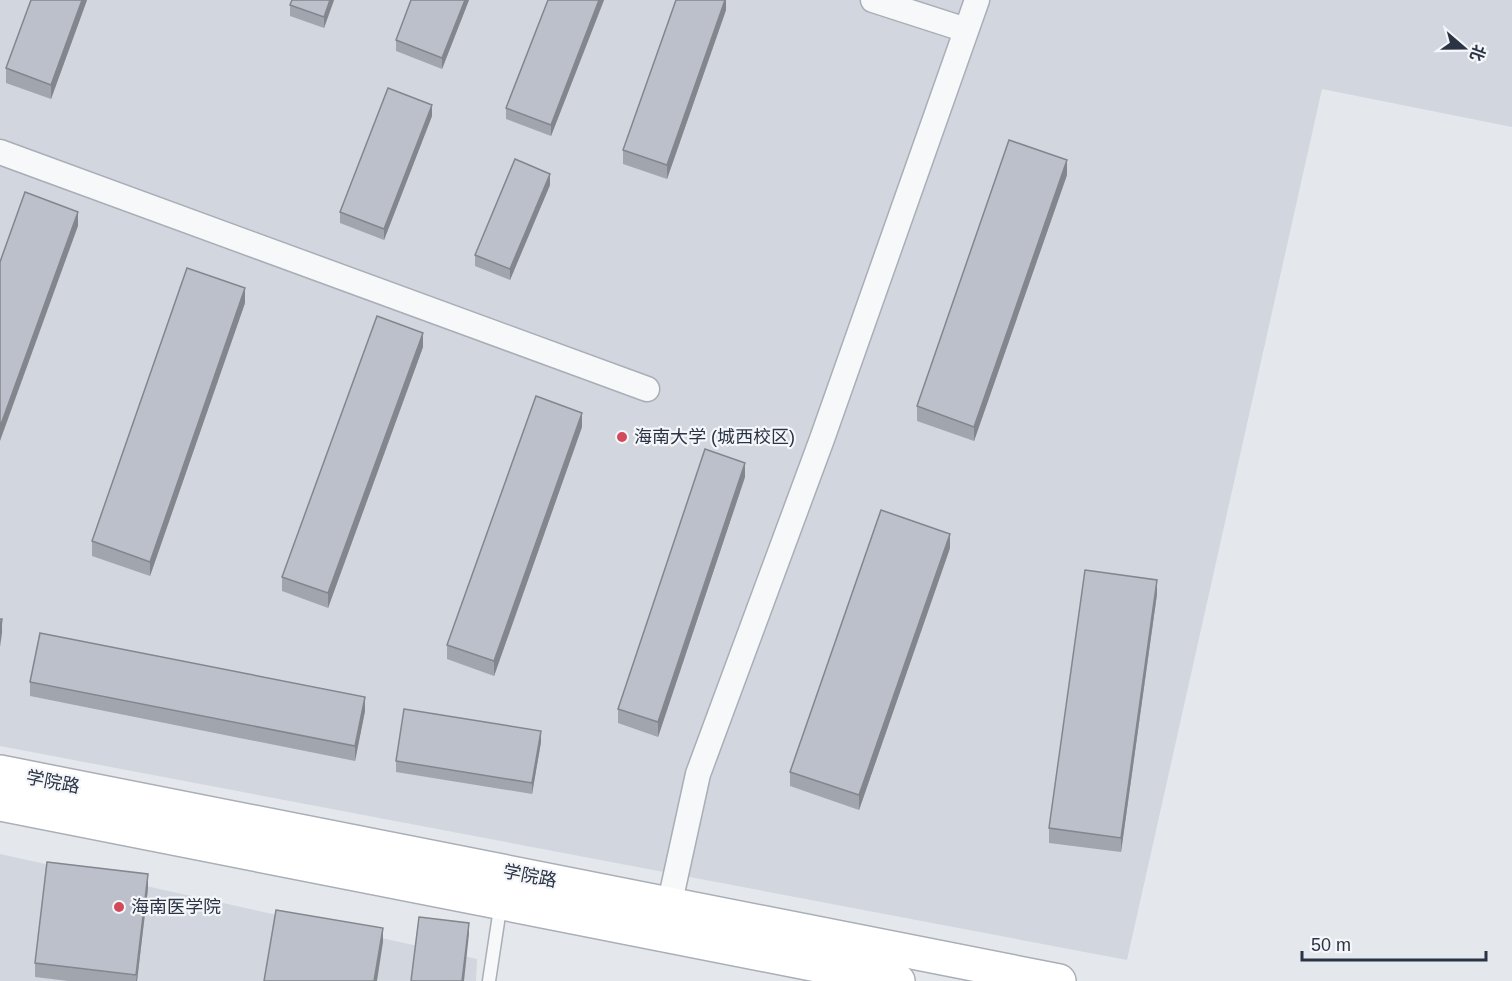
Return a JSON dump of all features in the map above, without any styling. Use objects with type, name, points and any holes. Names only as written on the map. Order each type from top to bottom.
[{"type":"main road","name":"学院路","points":[[0,772],[504,887],[666,919],[1059,981]]},
{"type":"main road","name":"学院路","points":[[0,804],[504,887]]},
{"type":"main road","name":"学院路","points":[[666,919],[898,981]]},
{"type":"street","points":[[873,0],[966,30]]},
{"type":"street","points":[[666,919],[698,774],[822,439],[978,0]]},
{"type":"street","points":[[0,152],[647,389]]},
{"type":"lane","points":[[489,981],[504,887]]},
{"type":"shaded area","name":"海南大学 (城西校区)","points":[[0,0],[1512,0],[1512,127],[1322,89],[1127,960],[0,746]]},
{"type":"shaded area","name":"海南医学院","points":[[0,854],[477,959],[476,981],[0,981]]},
{"type":"building","points":[[31,0],[82,0],[51,85],[6,68]]},
{"type":"building","points":[[292,0],[330,0],[324,17],[290,5]]},
{"type":"building","points":[[411,0],[465,0],[442,58],[396,40]]},
{"type":"building","points":[[548,0],[599,0],[551,125],[506,108]]},
{"type":"building","points":[[676,0],[725,0],[667,165],[623,150]]},
{"type":"building","points":[[388,88],[432,105],[384,229],[340,212]]},
{"type":"building","points":[[1009,140],[1067,160],[974,427],[917,406]]},
{"type":"building","points":[[515,159],[550,174],[510,269],[475,255]]},
{"type":"building","points":[[25,192],[78,212],[0,427],[0,262]]},
{"type":"building","points":[[187,268],[245,288],[150,562],[92,541]]},
{"type":"building","points":[[377,316],[423,333],[328,593],[282,577]]},
{"type":"building","points":[[536,396],[582,413],[494,661],[447,645]]},
{"type":"building","points":[[705,449],[745,463],[658,722],[618,709]]},
{"type":"building","points":[[881,510],[950,534],[859,795],[790,772]]},
{"type":"building","points":[[1085,570],[1157,580],[1121,838],[1049,828]]},
{"type":"building","points":[[40,633],[365,697],[355,746],[30,682]]},
{"type":"building","points":[[404,709],[541,731],[532,783],[396,761]]},
{"type":"building","points":[[47,862],[148,874],[136,975],[35,963]]},
{"type":"building","points":[[276,910],[383,928],[374,981],[264,981]]},
{"type":"building","points":[[419,917],[469,923],[462,981],[411,981]]},
{"type":"place","name":"海南大学 (城西校区)","points":[[622,437]]},
{"type":"place","name":"海南医学院","points":[[119,907]]}]
